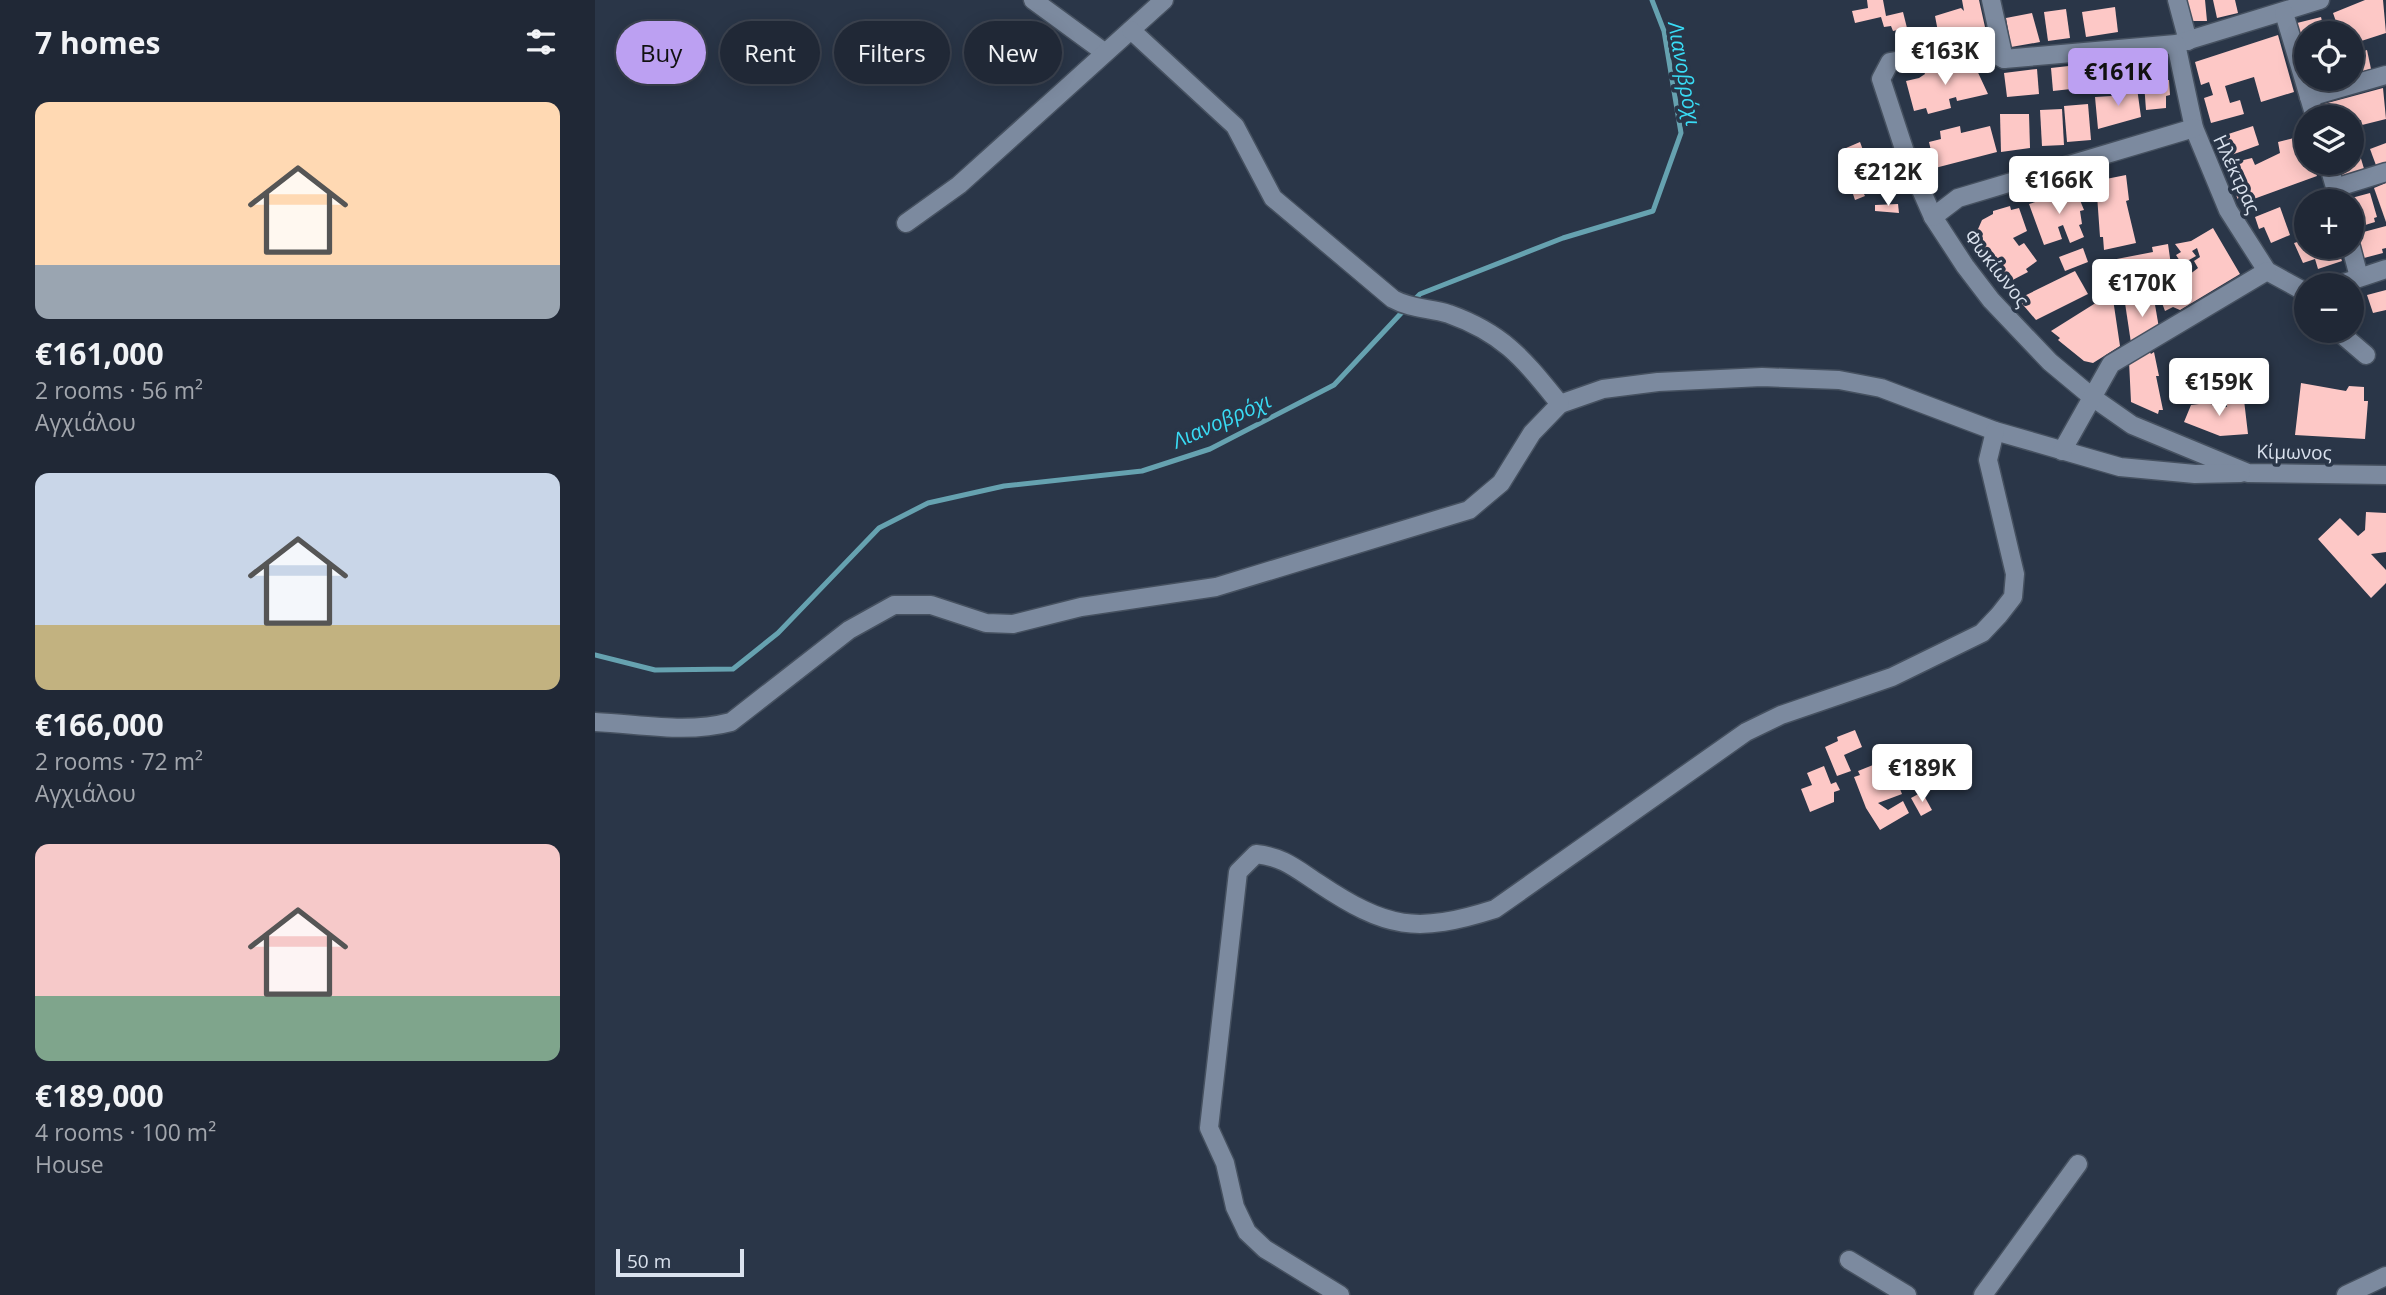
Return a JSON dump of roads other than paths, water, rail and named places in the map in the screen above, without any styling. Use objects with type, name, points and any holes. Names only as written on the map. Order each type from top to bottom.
[{"type":"street","points":[[1034,0],[1104,52]]},
{"type":"street","points":[[906,223],[959,185],[1164,0]]},
{"type":"street","points":[[1991,0],[2004,59],[2182,43],[2320,0]]},
{"type":"street","name":"Ηλέκτρας","points":[[2177,0],[2194,128],[2228,211],[2267,271],[2294,286]]},
{"type":"street","points":[[2284,13],[2311,105]]},
{"type":"street","points":[[1131,30],[1235,126],[1273,198],[1292,217],[1393,299],[1408,307],[1437,310],[1471,322],[1499,337],[1524,360],[1560,404]]},
{"type":"street","name":"Φωκίωνος","points":[[2004,59],[1979,46],[1890,62],[1881,79],[1907,158],[1933,217],[1991,300],[2050,362],[2092,397]]},
{"type":"street","points":[[2309,97],[2386,75]]},
{"type":"street","points":[[1933,217],[1958,198],[2194,128]]},
{"type":"street","points":[[2350,189],[2386,172]]},
{"type":"street","points":[[2364,276],[2386,269]]},
{"type":"street","points":[[2062,451],[2111,364],[2267,271]]},
{"type":"street","points":[[2352,343],[2366,355]]},
{"type":"street","points":[[595,722],[681,729],[706,729],[731,722],[849,630],[894,605],[931,605],[986,623],[1013,624],[1081,607],[1216,587],[1469,510],[1501,483],[1532,433],[1560,404],[1604,388],[1658,382],[1762,377],[1839,380],[1881,388],[1995,431],[2120,467],[2195,474],[2248,473]]},
{"type":"street","name":"Κίμωνος","points":[[2092,397],[2132,425],[2248,473],[2386,475]]},
{"type":"street","points":[[1340,1295],[1265,1249],[1247,1232],[1235,1208],[1225,1163],[1209,1128],[1238,872],[1256,854],[1278,856],[1348,903],[1399,924],[1426,926],[1495,909],[1746,732],[1781,715],[1892,677],[1982,633],[2013,597],[2015,574],[1988,460],[1995,431]]},
{"type":"street","points":[[1983,1295],[2078,1164]]},
{"type":"street","points":[[1849,1260],[1907,1295]]},
{"type":"street","points":[[2346,1295],[2386,1276]]},
{"type":"waterway","name":"Λιανοβρόχι","points":[[1413,301],[1420,294],[1563,238],[1653,211],[1681,133],[1664,31],[1652,0]]},
{"type":"waterway","name":"Λιανοβρόχι","points":[[595,655],[655,670],[733,669],[778,633],[879,528],[928,503],[1004,486],[1142,471],[1210,449],[1334,385],[1406,308]]}]
